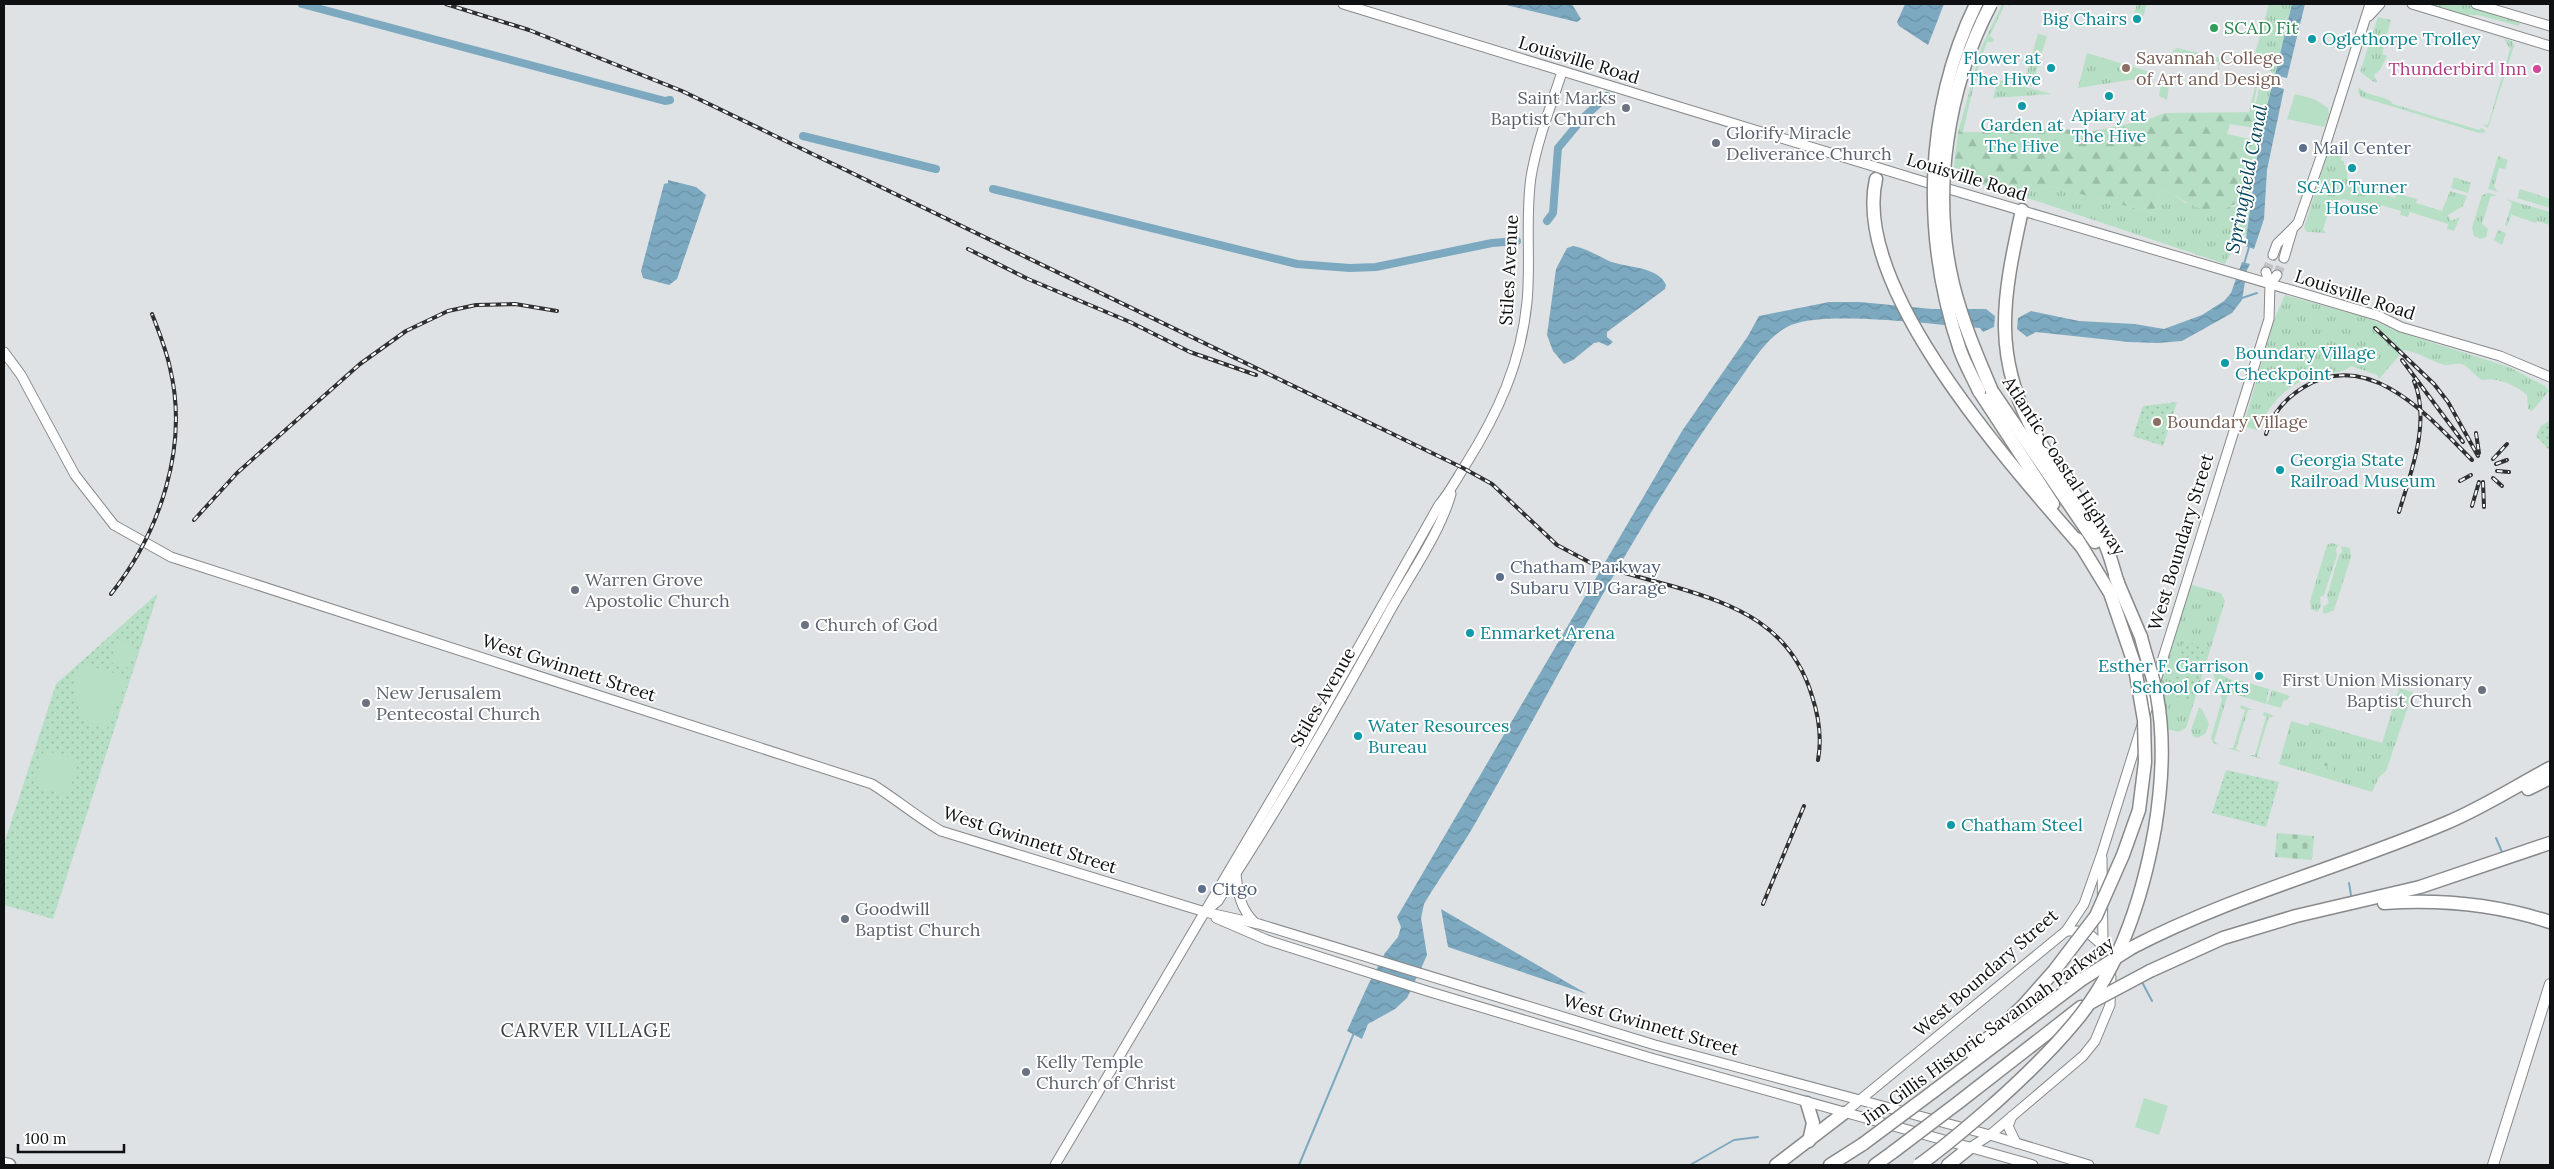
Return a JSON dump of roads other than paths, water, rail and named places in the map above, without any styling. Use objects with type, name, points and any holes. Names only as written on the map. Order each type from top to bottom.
[{"type":"highway","name":"Atlantic Coastal Highway","points":[[1938,1088],[1958,1066],[2023,1006],[2054,971],[2096,916],[2123,855],[2138,810],[2145,762],[2144,720],[2134,663],[2110,593],[2082,546],[1979,391],[1960,350],[1942,285],[1934,229],[1938,131],[1956,57],[1976,4]]},
{"type":"highway","name":"Atlantic Coastal Highway","points":[[1919,1165],[2026,1076],[2076,1021],[2101,985],[2129,927],[2148,867],[2159,803],[2162,747],[2157,696],[2140,637],[2118,582],[2104,554],[1992,391],[1963,319],[1953,284],[1944,196],[1944,167],[1957,96],[1981,21],[1991,4]]},
{"type":"highway","points":[[1876,178],[1873,216],[1878,244],[1916,329],[1956,392],[2016,470],[2082,546]]},
{"type":"highway","points":[[2022,210],[2005,292],[2004,326],[2008,360],[2017,392],[2038,440],[2104,541],[2118,582]]},
{"type":"highway","points":[[2475,808],[2550,768]]},
{"type":"highway","points":[[2475,808],[2550,778]]},
{"type":"highway","name":"Jim Gillis Historic Savannah Parkway","points":[[1830,1165],[1863,1144],[2081,980],[2133,947],[2172,926],[2344,863],[2448,822],[2475,808]]},
{"type":"highway","points":[[2352,905],[2420,887],[2550,843]]},
{"type":"highway","points":[[2352,905],[2414,900],[2459,902],[2494,906],[2550,922]]},
{"type":"highway","name":"Jim Gillis Historic Savannah Parkway","points":[[1875,1165],[2081,1008],[2150,971],[2223,938],[2296,916],[2352,905]]},
{"type":"highway","points":[[1808,1103],[1813,1123],[1809,1141]]},
{"type":"highway","points":[[1776,1165],[1844,1112]]},
{"type":"highway","points":[[1948,1165],[1968,1149]]},
{"type":"highway","points":[[4,1164],[9,1165]]},
{"type":"main road","name":"Louisville Road","points":[[1344,4],[1376,8],[1562,72],[2379,316],[2401,327],[2500,356],[2550,377]]},
{"type":"main road","points":[[2326,143],[2370,4]]},
{"type":"main road","points":[[2365,20],[2380,4]]},
{"type":"main road","points":[[2412,4],[2550,46]]},
{"type":"main road","points":[[2476,4],[2550,26]]},
{"type":"main road","name":"Stiles Avenue","points":[[1055,1165],[1301,748],[1439,505],[1452,489],[1499,406],[1517,357],[1527,301],[1531,180],[1541,138],[1562,72]]},
{"type":"main road","points":[[2284,258],[2292,232],[2303,213],[2322,154]]},
{"type":"main road","points":[[2273,254],[2277,244],[2292,232]]},
{"type":"main road","name":"West Boundary Street","points":[[1844,1112],[1862,1100],[2066,930],[2084,904],[2102,853],[2269,319],[2270,284],[2266,272]]},
{"type":"main road","points":[[2270,284],[2277,275]]},
{"type":"main road","name":"West Gwinnett Street","points":[[4,352],[21,374],[75,475],[114,525],[171,557],[872,784],[898,800],[915,816],[941,831],[1205,912],[1255,923],[1654,1045],[1990,1134],[2089,1165]]},
{"type":"main road","name":"Stiles Avenue","points":[[1205,912],[1218,901],[1276,810],[1367,654],[1447,509],[1452,489]]},
{"type":"main road","points":[[1968,1149],[1990,1134],[2083,1056],[2095,1041],[2110,1005],[2111,977],[2103,946],[2102,853]]},
{"type":"main road","points":[[1236,874],[1238,896],[1245,913],[1255,923]]},
{"type":"main road","name":"West Gwinnett Street","points":[[1205,912],[1249,934],[1427,991],[1968,1149],[2033,1165]]},
{"type":"main road","points":[[2066,930],[2086,931],[2103,946]]},
{"type":"main road","points":[[2493,1165],[2550,984]]},
{"type":"main road","points":[[2014,1112],[2008,1126],[2016,1142]]},
{"type":"water","points":[[1502,4],[1572,4],[1581,19],[1577,22]]},
{"type":"water","points":[[1905,4],[1944,4],[1928,45],[1899,26],[1897,22]]},
{"type":"water","points":[[2292,4],[2305,4],[2287,78],[2275,75]]},
{"type":"water","points":[[2272,86],[2284,89],[2267,170],[2264,219],[2254,249],[2245,246],[2261,129]]},
{"type":"water","points":[[668,180],[696,187],[706,195],[677,279],[669,285],[643,278],[641,271],[664,184],[668,183]]},
{"type":"water","points":[[1573,246],[1587,250],[1614,263],[1648,270],[1662,279],[1666,285],[1665,289],[1607,332],[1607,337],[1613,342],[1608,346],[1599,342],[1594,343],[1573,360],[1564,364],[1553,351],[1547,335],[1556,269],[1567,248]]},
{"type":"water","points":[[2242,262],[2250,264],[2247,270],[2242,300],[2232,313],[2182,341],[2158,343],[2129,342],[2036,332],[2027,337],[2017,329],[2018,318],[2031,311],[2079,321],[2135,324],[2164,329],[2202,315],[2224,301],[2231,293]]},
{"type":"water","points":[[1829,302],[1860,302],[1932,309],[1986,309],[1995,316],[1994,327],[1983,332],[1980,328],[1911,322],[1830,319],[1791,325],[1774,336],[1753,360],[1664,491],[1631,545],[1476,822],[1424,904],[1421,918],[1427,955],[1407,998],[1395,1009],[1368,1024],[1362,1039],[1347,1031],[1385,953],[1398,937],[1401,927],[1397,917],[1682,431],[1748,336],[1759,316]]},
{"type":"water","points":[[1441,909],[1587,994],[1448,947]]},
{"type":"waterway","points":[[302,4],[665,101],[670,100]]},
{"type":"waterway","name":"Springfield Canal","points":[[2277,88],[2281,76]]},
{"type":"waterway","points":[[1547,221],[1553,213],[1558,148],[1583,118],[1607,96]]},
{"type":"waterway","points":[[803,136],[936,169]]},
{"type":"waterway","points":[[993,189],[1297,264],[1350,268],[1376,267],[1492,243],[1517,241]]},
{"type":"waterway","name":"Springfield Canal","points":[[2244,264],[2249,247]]},
{"type":"waterway","points":[[2242,298],[2257,293]]},
{"type":"waterway","points":[[2496,838],[2502,852]]},
{"type":"waterway","points":[[2349,883],[2351,895]]},
{"type":"waterway","points":[[2142,982],[2152,1001]]},
{"type":"waterway","points":[[1299,1165],[1354,1033]]},
{"type":"waterway","points":[[1690,1165],[1734,1140],[1758,1137]]},
{"type":"tunnel","points":[[2266,272],[2273,255]]},
{"type":"tunnel","points":[[2277,275],[2284,258]]},
{"type":"railway","points":[[446,4],[529,30],[682,91],[1463,468],[1492,484],[1557,545],[1591,563],[1696,593],[1739,611],[1776,635],[1803,672],[1818,720],[1820,736],[1818,760]]},
{"type":"railway","points":[[968,249],[1028,279],[1130,322],[1190,352],[1256,375]]},
{"type":"railway","points":[[194,520],[237,473],[360,364],[406,331],[448,311],[476,305],[515,304],[557,311]]},
{"type":"railway","points":[[111,594],[144,544],[166,487],[173,458],[176,428],[175,398],[170,368],[152,314]]},
{"type":"railway","points":[[2375,328],[2434,384],[2448,402],[2478,456]]},
{"type":"railway","points":[[2402,360],[2463,442]]},
{"type":"railway","points":[[2266,434],[2276,413],[2297,391],[2328,377],[2352,376],[2375,381],[2397,393],[2418,408],[2472,460]]},
{"type":"railway","points":[[2399,512],[2414,464],[2420,430],[2421,413],[2414,381]]},
{"type":"railway","points":[[2476,433],[2479,453]]},
{"type":"railway","points":[[2493,459],[2507,444]]},
{"type":"railway","points":[[2496,464],[2507,460]]},
{"type":"railway","points":[[2497,471],[2509,472]]},
{"type":"railway","points":[[2460,481],[2471,475]]},
{"type":"railway","points":[[2493,478],[2502,486]]},
{"type":"railway","points":[[2472,506],[2479,482]]},
{"type":"railway","points":[[2483,482],[2484,507]]},
{"type":"railway","points":[[1763,904],[1804,806]]},
{"type":"place","name":"Big Chairs","points":[[2137,19]]},
{"type":"place","name":"SCAD Fit","points":[[2214,28]]},
{"type":"place","name":"Oglethorpe Trolley","points":[[2312,39]]},
{"type":"place","name":"Flower at The Hive","points":[[2051,68]]},
{"type":"place","name":"Savannah College of Art and Design","points":[[2126,68]]},
{"type":"place","name":"Thunderbird Inn","points":[[2537,69]]},
{"type":"place","name":"Apiary at The Hive","points":[[2109,96]]},
{"type":"place","name":"Garden at The Hive","points":[[2022,106]]},
{"type":"place","name":"Saint Marks Baptist Church","points":[[1626,108]]},
{"type":"place","name":"Glorify Miracle Deliverance Church","points":[[1716,143]]},
{"type":"place","name":"Mail Center","points":[[2303,148]]},
{"type":"place","name":"SCAD Turner House","points":[[2352,168]]},
{"type":"place","name":"Boundary Village Checkpoint","points":[[2225,363]]},
{"type":"place","name":"Boundary Village","points":[[2157,422]]},
{"type":"place","name":"Georgia State Railroad Museum","points":[[2280,470]]},
{"type":"place","name":"Chatham Parkway Subaru VIP Garage","points":[[1500,577]]},
{"type":"place","name":"Warren Grove Apostolic Church","points":[[575,590]]},
{"type":"place","name":"Church of God","points":[[805,625]]},
{"type":"place","name":"Enmarket Arena","points":[[1470,633]]},
{"type":"place","name":"Esther F. Garrison School of Arts","points":[[2259,676]]},
{"type":"place","name":"First Union Missionary Baptist Church","points":[[2482,690]]},
{"type":"place","name":"New Jerusalem Pentecostal Church","points":[[366,703]]},
{"type":"place","name":"Water Resources Bureau","points":[[1358,736]]},
{"type":"place","name":"Chatham Steel","points":[[1951,825]]},
{"type":"place","name":"Citgo","points":[[1202,889]]},
{"type":"place","name":"Goodwill Baptist Church","points":[[845,919]]},
{"type":"place","name":"Kelly Temple Church of Christ","points":[[1026,1072]]},
{"type":"district","name":"CARVER VILLAGE","points":[[586,1030]]}]
